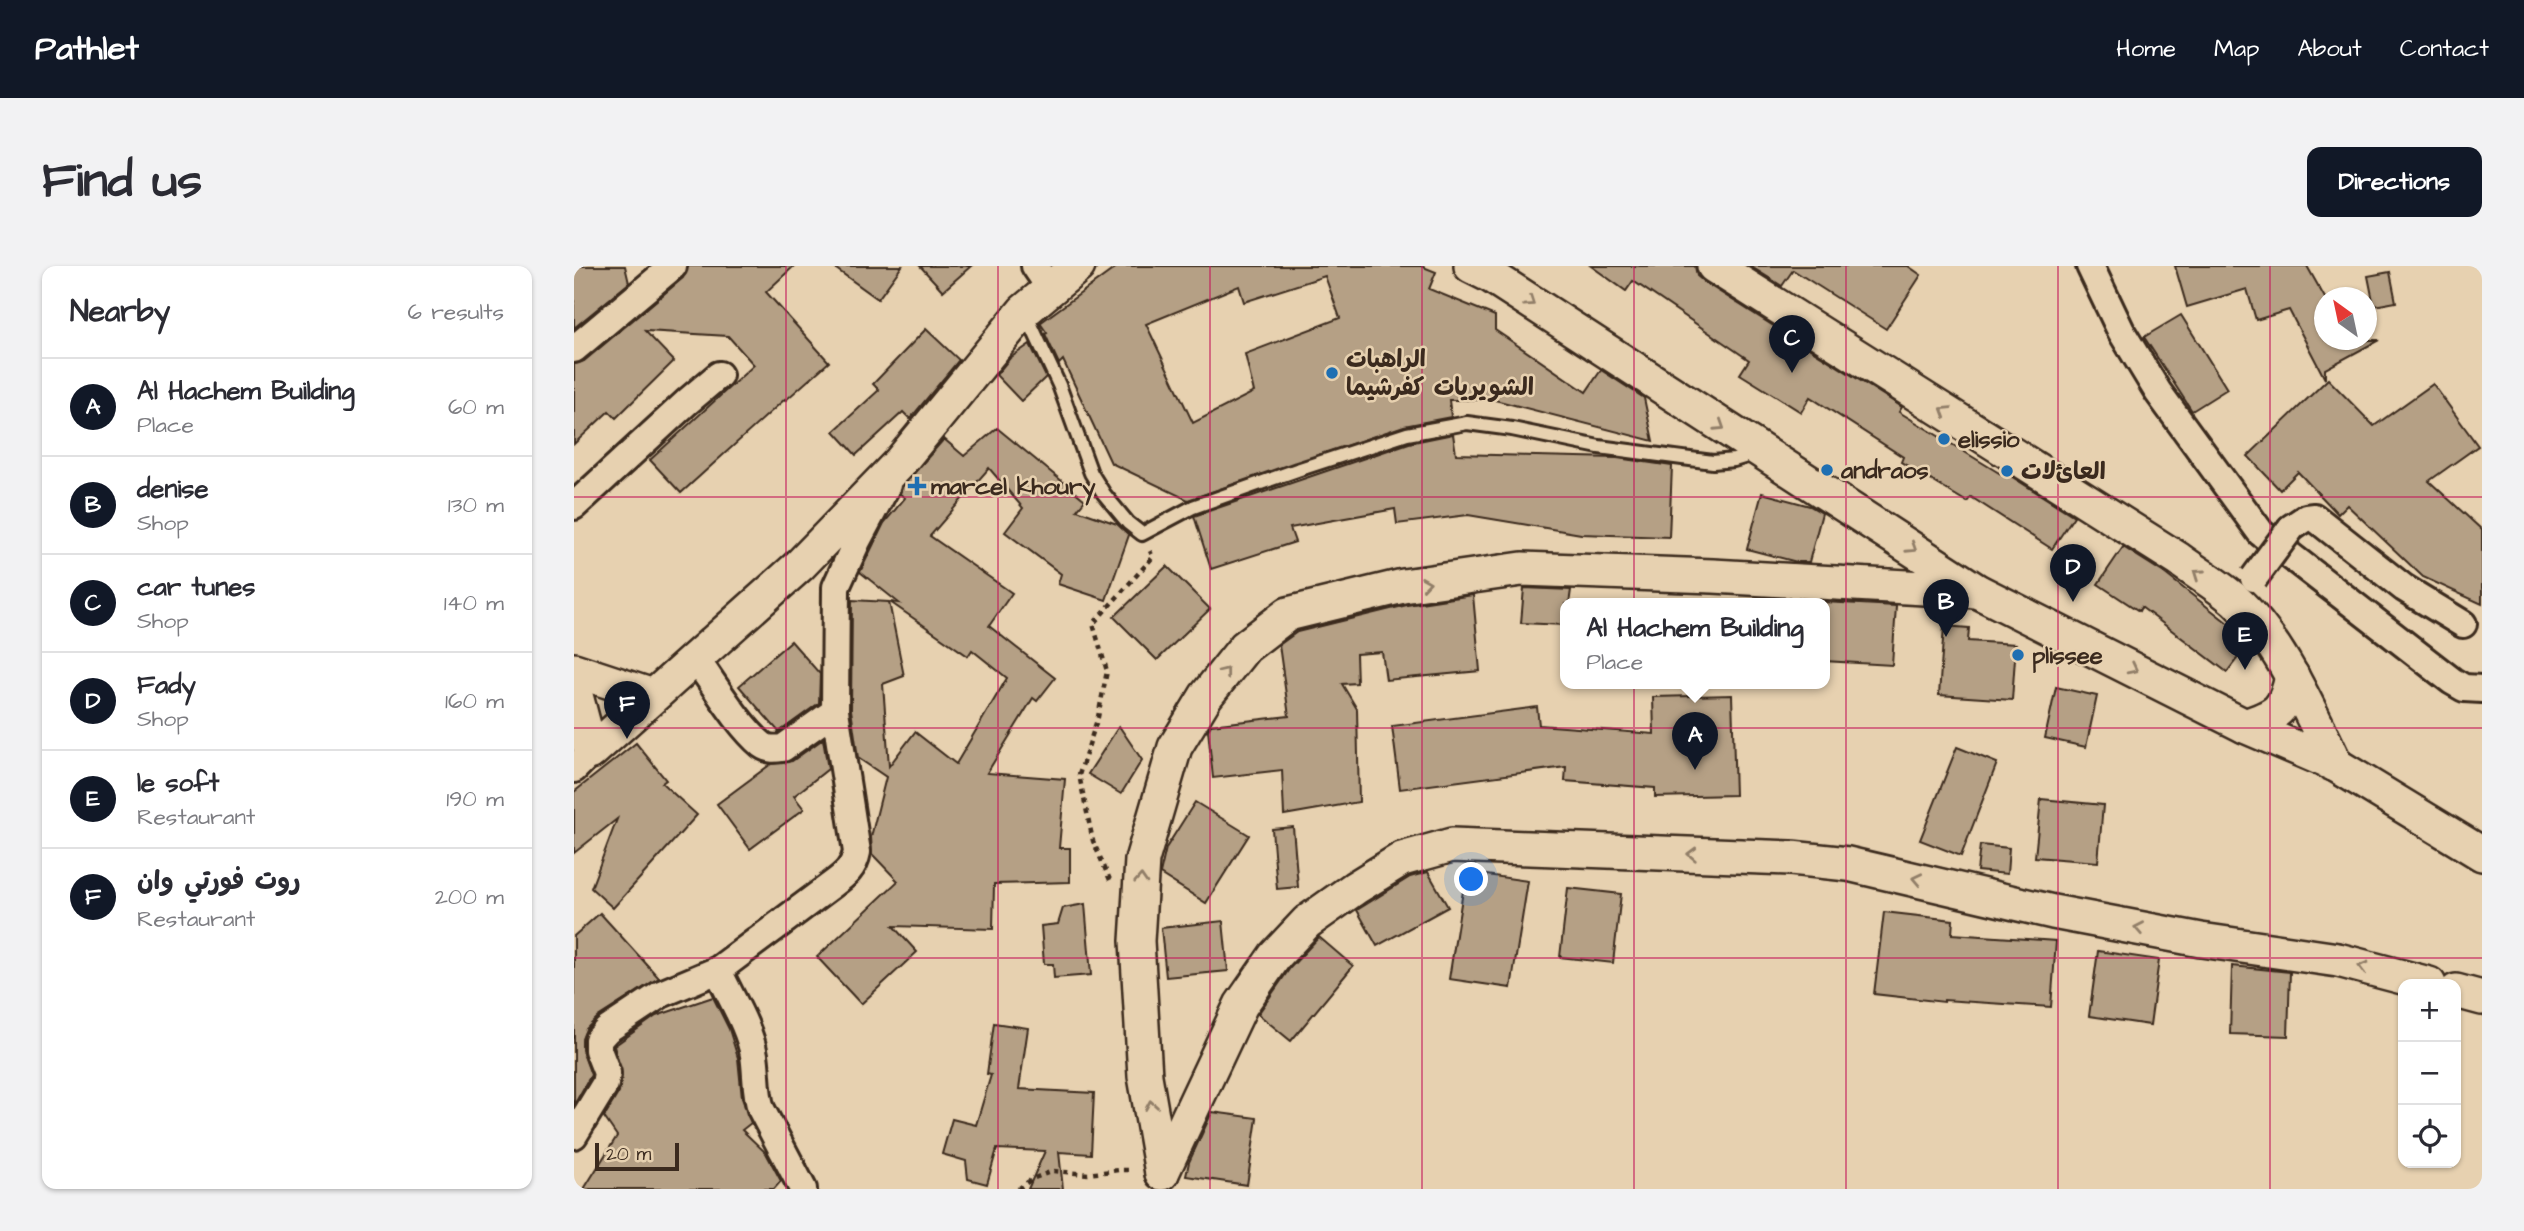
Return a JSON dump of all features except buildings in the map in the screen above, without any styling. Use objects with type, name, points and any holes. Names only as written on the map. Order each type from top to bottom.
[{"type":"street","points":[[574,349],[673,266]]},
{"type":"street","points":[[583,761],[800,565],[900,463],[1024,311],[1042,277],[1078,266]]},
{"type":"street","points":[[1471,266],[1491,276],[1978,591],[2245,726],[2336,765],[2482,854]]},
{"type":"street","points":[[1714,266],[2178,559],[2245,589],[2266,636],[2292,676],[2336,765]]},
{"type":"street","points":[[2090,266],[2120,331],[2158,392],[2262,533],[2452,681],[2473,690],[2482,689]]},
{"type":"street","points":[[574,506],[719,375]]},
{"type":"street","points":[[574,1135],[606,1084],[607,1073],[598,1050],[598,1040],[607,1030],[661,994],[718,970],[833,884],[849,871],[855,862],[857,852],[835,711],[836,587],[857,541],[900,463]]},
{"type":"street","points":[[2245,589],[2291,528],[2306,518],[2314,517],[2404,588],[2463,624]]},
{"type":"street","points":[[1166,1181],[1146,1076],[1143,1036],[1137,941],[1142,860],[1175,747],[1206,696],[1245,647],[1288,614],[1403,586],[1522,569],[1978,591]]},
{"type":"street","points":[[695,658],[738,717],[764,746],[783,748],[835,711]]},
{"type":"street","points":[[574,670],[653,696]]},
{"type":"street","points":[[2245,726],[2277,713],[2289,695],[2292,676]]},
{"type":"street","points":[[574,688],[583,761]]},
{"type":"street","points":[[1166,1181],[1241,1005],[1275,956],[1307,922],[1355,888],[1402,859],[1452,845],[1791,858],[1848,864],[2053,912],[2201,940],[2337,960],[2410,979]]},
{"type":"street","points":[[718,970],[754,1054],[757,1097],[761,1109],[803,1189]]},
{"type":"street","points":[[2461,992],[2482,998]]},
{"type":"lane","points":[[1024,311],[1059,385],[1091,473],[1128,523],[1142,534],[1193,507],[1297,470],[1407,434],[1467,423],[1512,429],[1599,447],[1713,462],[1734,460],[1761,452]]},
{"type":"path","points":[[1115,891],[1093,841],[1079,775],[1098,716],[1107,671],[1093,624],[1153,557],[1142,534]]},
{"type":"path","points":[[1018,1189],[1053,1171],[1088,1174],[1119,1170],[1166,1181]]},
{"type":"place","name":"الراهبات الشويريات كفرشيما","points":[[1332,373]]},
{"type":"place","name":"car tunes","points":[[1792,373]]},
{"type":"place","name":"elissio","points":[[1944,439]]},
{"type":"place","name":"andraos","points":[[1827,470]]},
{"type":"place","name":"العائﻻت","points":[[2007,471]]},
{"type":"place","name":"marcel khoury","points":[[917,486]]},
{"type":"place","name":"Fady","points":[[2073,602]]},
{"type":"place","name":"denise","points":[[1946,637]]},
{"type":"place","name":"plissee","points":[[2018,655]]},
{"type":"place","name":"le soft","points":[[2245,670]]},
{"type":"place","name":"روت فورتي وان","points":[[627,739]]},
{"type":"place","name":"Al Hachem Building","points":[[1695,770]]}]
